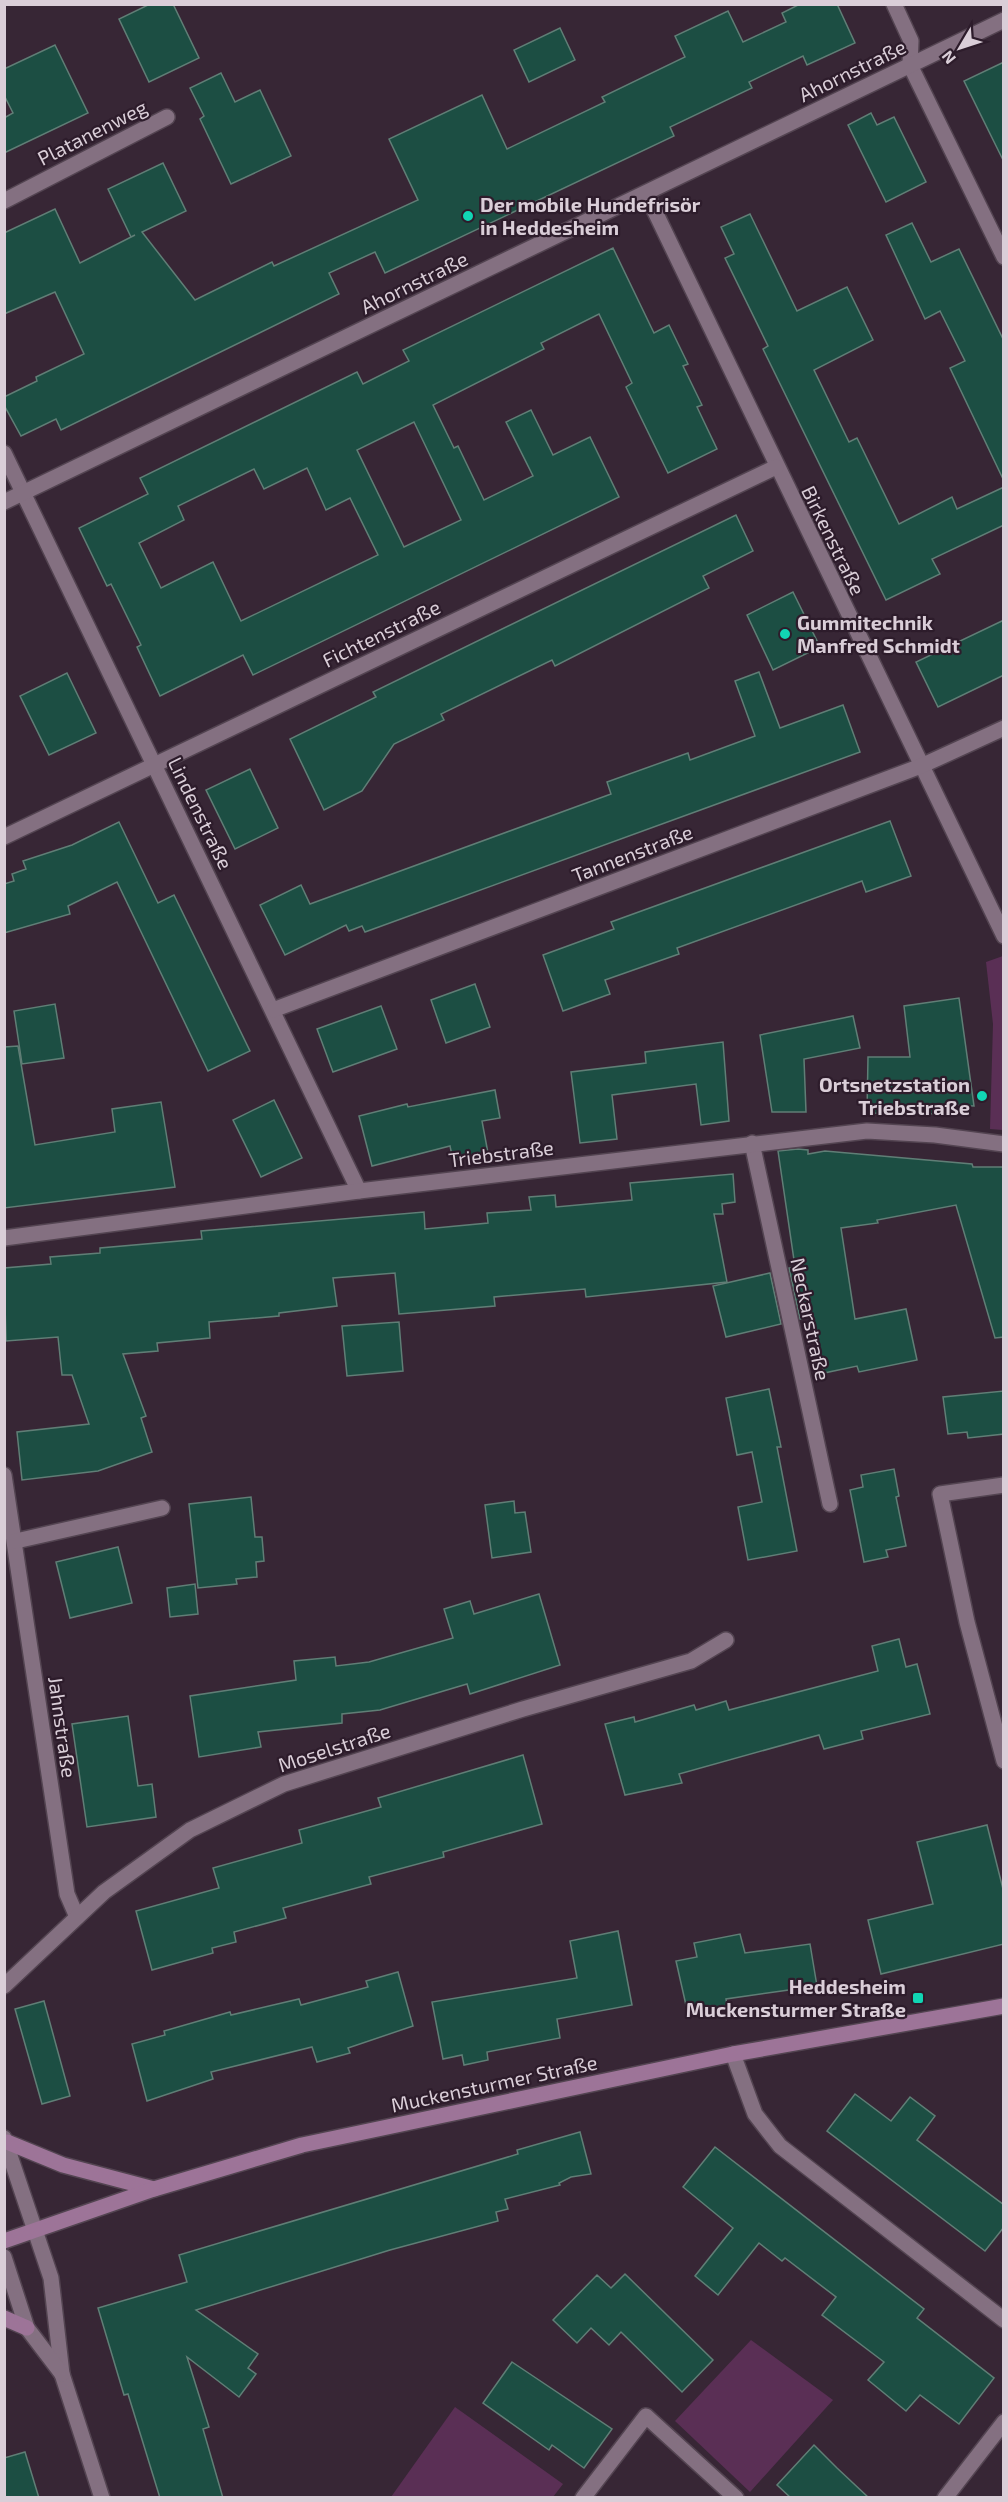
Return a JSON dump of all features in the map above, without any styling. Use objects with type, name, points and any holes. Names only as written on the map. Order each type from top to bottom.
[{"type":"main road","name":"Muckensturmer Straße","points":[[4,2241],[154,2188],[302,2145],[733,2054],[1004,2006]]},
{"type":"main road","points":[[6,2140],[63,2165],[154,2188]]},
{"type":"main road","points":[[4,2318],[27,2328]]},
{"type":"street","points":[[894,4],[911,41],[910,65],[1004,257]]},
{"type":"street","name":"Ahornstraße","points":[[4,502],[1004,20]]},
{"type":"street","name":"Platanenweg","points":[[4,201],[167,117]]},
{"type":"street","name":"Birkenstraße","points":[[646,193],[776,467],[1004,936]]},
{"type":"street","name":"Lindenstraße","points":[[4,453],[359,1191]]},
{"type":"street","name":"Fichtenstraße","points":[[4,837],[776,467]]},
{"type":"street","name":"Tannenstraße","points":[[273,1010],[921,766],[1004,728]]},
{"type":"street","name":"Triebstraße","points":[[4,1238],[359,1191],[867,1131],[934,1135],[1004,1144]]},
{"type":"street","name":"Neckarstraße","points":[[752,1143],[830,1504]]},
{"type":"street","name":"Jahnstraße","points":[[4,1474],[68,1894],[77,1917]]},
{"type":"street","points":[[1004,1485],[940,1494],[968,1622],[1004,1761]]},
{"type":"street","points":[[16,1541],[162,1508]]},
{"type":"street","name":"Moselstraße","points":[[4,1986],[104,1892],[190,1830],[284,1784],[523,1709],[691,1661],[726,1640]]},
{"type":"street","points":[[733,2054],[755,2114],[780,2146],[1004,2320]]},
{"type":"street","points":[[6,2140],[51,2278],[62,2374],[102,2498]]},
{"type":"street","points":[[4,2258],[27,2328],[62,2374]]},
{"type":"street","points":[[583,2498],[646,2416],[736,2498]]},
{"type":"street","points":[[945,2498],[1004,2422]]},
{"type":"shaded area","points":[[1004,956],[1003,1130],[990,1129],[993,1024],[986,962]]},
{"type":"shaded area","points":[[751,2340],[833,2400],[750,2492],[675,2421]]},
{"type":"shaded area","points":[[455,2407],[563,2484],[553,2497],[391,2497]]},
{"type":"building","points":[[150,4],[173,4],[199,58],[149,82],[119,19]]},
{"type":"building","points":[[800,4],[837,4],[855,43],[807,65],[803,56],[749,82],[752,88],[670,127],[674,136],[385,273],[375,252],[329,273],[339,294],[61,430],[56,419],[21,436],[4,405],[4,397],[37,381],[36,377],[84,354],[55,292],[4,314],[4,233],[55,209],[80,263],[135,235],[131,237],[108,189],[163,163],[186,211],[142,232],[195,300],[272,262],[274,266],[418,200],[389,139],[482,95],[507,149],[605,102],[602,97],[685,57],[675,36],[728,11],[743,42],[786,22],[782,13]]},
{"type":"building","points":[[560,28],[575,60],[529,82],[514,50]]},
{"type":"building","points":[[55,45],[88,113],[4,153],[4,118],[13,113],[4,95],[4,69]]},
{"type":"building","points":[[1004,62],[1004,162],[964,81]]},
{"type":"building","points":[[221,73],[235,102],[260,90],[291,156],[231,184],[200,119],[204,116],[190,88]]},
{"type":"building","points":[[871,113],[877,125],[894,117],[926,182],[886,202],[848,125]]},
{"type":"building","points":[[750,214],[797,311],[847,287],[873,340],[814,370],[849,442],[857,438],[899,524],[952,497],[957,509],[1004,487],[1004,525],[932,559],[940,574],[886,600],[763,349],[768,346],[725,258],[734,254],[721,227]]},
{"type":"building","points":[[912,223],[931,262],[959,249],[1004,341],[1004,481],[950,368],[965,361],[940,311],[925,319],[886,235]]},
{"type":"building","points":[[613,248],[654,333],[669,325],[688,364],[683,366],[702,405],[697,407],[717,449],[668,473],[626,387],[632,383],[599,314],[541,343],[544,349],[433,405],[454,448],[458,446],[484,500],[533,476],[506,422],[531,410],[553,455],[590,437],[619,497],[253,675],[243,655],[160,696],[137,647],[141,645],[111,584],[107,586],[79,528],[148,494],[140,478],[357,372],[363,384],[409,361],[403,350]],"holes":[[[414,422],[461,520],[404,547],[357,450]],[[307,468],[326,510],[350,498],[378,555],[241,621],[213,562],[161,588],[139,543],[184,520],[178,506],[254,469],[264,489]]]},
{"type":"building","points":[[736,515],[753,551],[703,576],[709,588],[555,666],[552,660],[441,714],[444,720],[394,744],[362,791],[324,810],[290,739],[376,697],[373,692]]},
{"type":"building","points":[[793,592],[820,647],[773,670],[747,615]]},
{"type":"building","points":[[1004,620],[1004,675],[938,707],[916,662]]},
{"type":"building","points":[[759,672],[780,728],[843,705],[860,752],[365,932],[362,926],[349,931],[346,925],[285,955],[260,905],[301,885],[310,904],[611,794],[607,782],[688,753],[690,760],[755,736],[735,681]]},
{"type":"building","points":[[67,673],[96,733],[49,755],[20,696]]},
{"type":"building","points":[[250,769],[278,828],[235,849],[206,790]]},
{"type":"building","points":[[890,821],[911,876],[866,892],[862,881],[677,948],[679,954],[605,980],[610,994],[563,1011],[543,955],[614,929],[611,922]]},
{"type":"building","points":[[119,822],[158,903],[174,895],[250,1051],[208,1071],[117,882],[68,906],[70,914],[4,933],[4,884],[14,881],[12,874],[26,869],[23,861],[72,845]]},
{"type":"building","points":[[475,984],[490,1027],[446,1043],[431,1000]]},
{"type":"building","points":[[959,998],[974,1106],[949,1105],[949,1114],[867,1113],[868,1057],[910,1057],[904,1006]]},
{"type":"building","points":[[55,1004],[64,1058],[22,1064],[14,1011]]},
{"type":"building","points":[[381,1006],[397,1049],[333,1072],[317,1029]]},
{"type":"building","points":[[853,1016],[860,1048],[804,1059],[806,1112],[772,1112],[760,1035]]},
{"type":"building","points":[[723,1042],[729,1121],[701,1125],[696,1084],[612,1095],[617,1139],[580,1143],[571,1072],[646,1063],[645,1052]]},
{"type":"building","points":[[18,1046],[35,1145],[115,1132],[112,1109],[161,1102],[175,1187],[4,1208],[4,1047]]},
{"type":"building","points":[[495,1090],[500,1118],[482,1121],[488,1153],[453,1160],[450,1146],[372,1166],[359,1116],[407,1104],[408,1107]]},
{"type":"building","points":[[274,1100],[302,1158],[261,1177],[233,1120]]},
{"type":"building","points":[[808,1150],[808,1154],[825,1151],[972,1164],[973,1167],[1004,1167],[1004,1337],[995,1338],[956,1205],[877,1220],[878,1223],[841,1228],[855,1319],[906,1309],[917,1360],[859,1372],[857,1366],[824,1373],[812,1316],[800,1319],[789,1268],[795,1267],[778,1151]]},
{"type":"building","points":[[733,1174],[735,1202],[722,1204],[723,1214],[714,1214],[727,1282],[586,1297],[585,1289],[494,1297],[495,1306],[399,1314],[395,1273],[333,1278],[337,1306],[279,1313],[279,1316],[209,1322],[210,1338],[157,1343],[158,1351],[123,1354],[146,1416],[141,1418],[152,1452],[98,1471],[22,1480],[17,1432],[89,1424],[72,1375],[62,1375],[58,1337],[6,1341],[4,1268],[51,1264],[50,1257],[100,1253],[100,1248],[202,1239],[201,1231],[424,1212],[425,1229],[488,1223],[487,1213],[531,1210],[529,1197],[555,1195],[556,1207],[632,1200],[630,1183]]},
{"type":"building","points":[[770,1273],[781,1324],[726,1337],[713,1286]]},
{"type":"building","points":[[399,1322],[403,1371],[347,1376],[342,1326]]},
{"type":"building","points":[[769,1389],[781,1447],[777,1447],[797,1551],[748,1560],[738,1507],[762,1502],[752,1452],[737,1455],[726,1398]]},
{"type":"building","points":[[1004,1391],[1004,1434],[968,1438],[967,1432],[948,1434],[943,1397]]},
{"type":"building","points":[[894,1469],[899,1496],[896,1497],[906,1546],[886,1550],[888,1557],[864,1562],[850,1490],[863,1487],[861,1475]]},
{"type":"building","points":[[251,1497],[255,1537],[262,1537],[264,1561],[256,1562],[257,1577],[236,1579],[237,1584],[198,1588],[189,1504]]},
{"type":"building","points":[[514,1501],[515,1513],[525,1512],[531,1552],[492,1558],[485,1505]]},
{"type":"building","points":[[118,1547],[132,1603],[70,1618],[56,1562]]},
{"type":"building","points":[[195,1584],[198,1614],[170,1617],[167,1588]]},
{"type":"building","points":[[539,1594],[560,1665],[470,1694],[467,1684],[380,1710],[342,1714],[342,1723],[258,1732],[261,1747],[199,1757],[190,1696],[296,1680],[294,1661],[335,1657],[336,1666],[369,1662],[453,1638],[444,1609],[470,1601],[474,1614]]},
{"type":"building","points":[[899,1639],[906,1667],[917,1664],[930,1714],[861,1731],[863,1739],[824,1749],[819,1735],[679,1774],[682,1783],[625,1795],[605,1724],[634,1717],[635,1722],[694,1705],[696,1710],[726,1701],[729,1710],[878,1671],[872,1646]]},
{"type":"building","points":[[128,1716],[138,1786],[152,1784],[156,1817],[87,1827],[72,1724]]},
{"type":"building","points":[[523,1755],[542,1824],[443,1852],[444,1857],[369,1877],[371,1884],[283,1908],[286,1918],[234,1932],[236,1942],[212,1948],[213,1953],[152,1970],[136,1911],[219,1888],[213,1868],[302,1843],[299,1830],[381,1807],[378,1798]]},
{"type":"building","points":[[987,1825],[1004,1893],[1004,1944],[881,1974],[868,1920],[933,1904],[917,1842]]},
{"type":"building","points":[[618,1931],[632,2005],[557,2019],[560,2038],[487,2052],[488,2060],[464,2065],[462,2055],[443,2059],[432,2002],[577,1978],[570,1941]]},
{"type":"building","points":[[740,1934],[745,1953],[810,1944],[817,1986],[726,1999],[727,2006],[688,2014],[676,1961],[697,1957],[694,1943]]},
{"type":"building","points":[[398,1972],[413,2026],[348,2048],[350,2053],[317,2062],[312,2047],[211,2072],[213,2079],[147,2101],[132,2044],[165,2035],[164,2031],[230,2012],[231,2015],[299,1999],[301,2005],[368,1987],[366,1981]]},
{"type":"building","points":[[44,2001],[70,2096],[42,2104],[15,2009]]},
{"type":"building","points":[[855,2094],[891,2121],[910,2097],[935,2116],[917,2140],[1004,2205],[1004,2227],[985,2251],[827,2131]]},
{"type":"building","points":[[580,2132],[591,2174],[571,2177],[559,2183],[560,2185],[505,2199],[508,2209],[496,2212],[498,2221],[390,2250],[196,2310],[258,2354],[248,2368],[256,2374],[239,2397],[187,2357],[209,2427],[203,2429],[223,2498],[160,2498],[128,2394],[124,2395],[98,2308],[187,2282],[179,2255],[518,2154],[517,2150]]},
{"type":"building","points":[[715,2147],[924,2309],[917,2318],[994,2378],[959,2424],[920,2395],[906,2411],[868,2380],[884,2362],[822,2315],[836,2297],[785,2258],[782,2261],[759,2243],[718,2295],[695,2276],[733,2228],[683,2187]]},
{"type":"building","points":[[625,2274],[713,2360],[682,2392],[621,2332],[609,2345],[591,2328],[577,2343],[553,2320],[597,2275],[611,2288]]},
{"type":"building","points":[[512,2362],[612,2429],[584,2468],[552,2445],[549,2450],[483,2403]]},
{"type":"building","points":[[814,2445],[869,2498],[791,2498],[777,2485]]},
{"type":"building","points":[[25,2452],[39,2498],[4,2498],[4,2458]]},
{"type":"place","name":"Der mobile Hundefrisör in Heddesheim","points":[[468,216]]},
{"type":"place","name":"Gummitechnik Manfred Schmidt","points":[[785,634]]},
{"type":"place","name":"Ortsnetzstation Triebstraße","points":[[982,1096]]},
{"type":"place","name":"Heddesheim Muckensturmer Straße","points":[[918,1998]]}]
